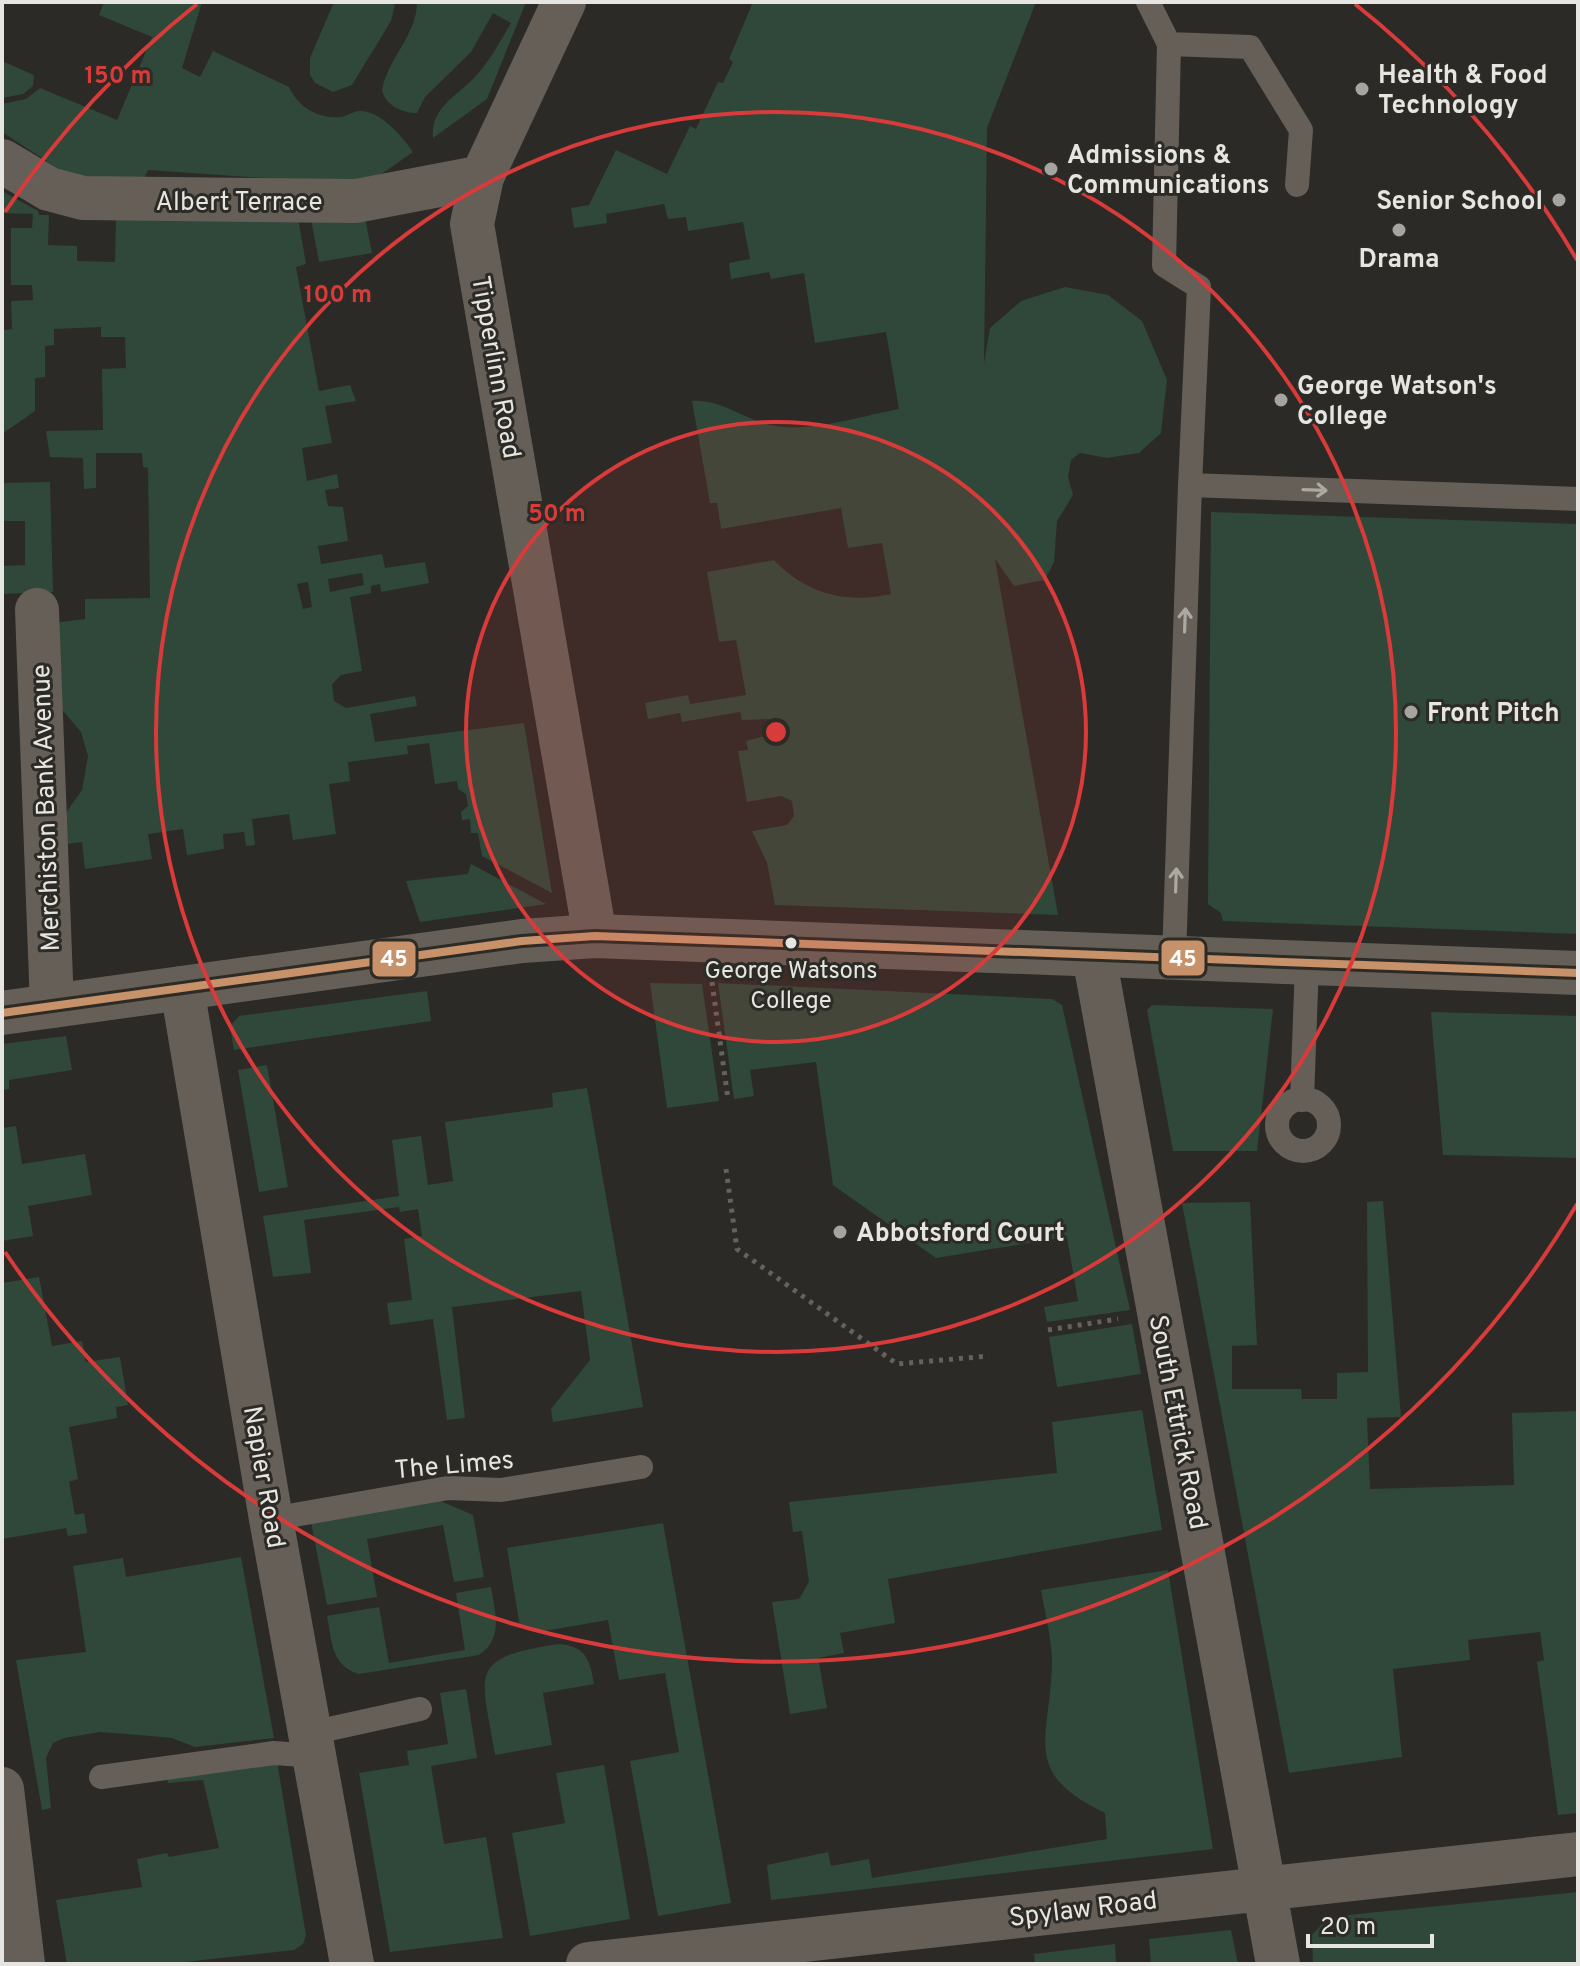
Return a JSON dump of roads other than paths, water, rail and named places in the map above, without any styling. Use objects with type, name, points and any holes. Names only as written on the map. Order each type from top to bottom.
[{"type":"street","name":"Tipperlinn Road","points":[[564,2],[482,177],[472,224],[595,936]]},
{"type":"street","name":"Albert Terrace","points":[[2,161],[49,189],[98,199],[356,201],[482,177]]},
{"type":"street","name":"Merchiston Bank Avenue","points":[[37,610],[52,1006]]},
{"type":"street","points":[[2,1013],[522,941],[595,936],[1578,973]]},
{"type":"street","name":"South Ettrick Road","points":[[1094,956],[1278,1964]]},
{"type":"street","name":"Napier Road","points":[[182,988],[271,1519],[352,1964]]},
{"type":"street","points":[[2,1789],[23,1964]]},
{"type":"street","name":"Spylaw Road","points":[[588,1964],[1578,1854]]},
{"type":"lane","points":[[1148,2],[1169,44],[1164,265],[1199,287],[1174,958]]},
{"type":"lane","points":[[1169,44],[1250,47],[1301,130],[1297,185]]},
{"type":"lane","points":[[1190,485],[1578,499]]},
{"type":"lane","points":[[1302,1100],[1307,963]]},
{"type":"lane","name":"The Limes","points":[[271,1519],[448,1488],[501,1490],[641,1467]]},
{"type":"lane","points":[[101,1777],[274,1753],[314,1744],[420,1709]]},
{"type":"place","name":"Health & Food Technology","points":[[1362,89]]},
{"type":"place","name":"Admissions & Communications","points":[[1051,169]]},
{"type":"place","name":"Senior School","points":[[1559,200]]},
{"type":"place","name":"Drama","points":[[1399,230]]},
{"type":"place","name":"George Watson's College","points":[[1281,400]]},
{"type":"place","name":"Front Pitch","points":[[1411,712]]},
{"type":"place","name":"George Watsons College","points":[[791,943]]},
{"type":"place","name":"Abbotsford Court","points":[[840,1232]]}]
